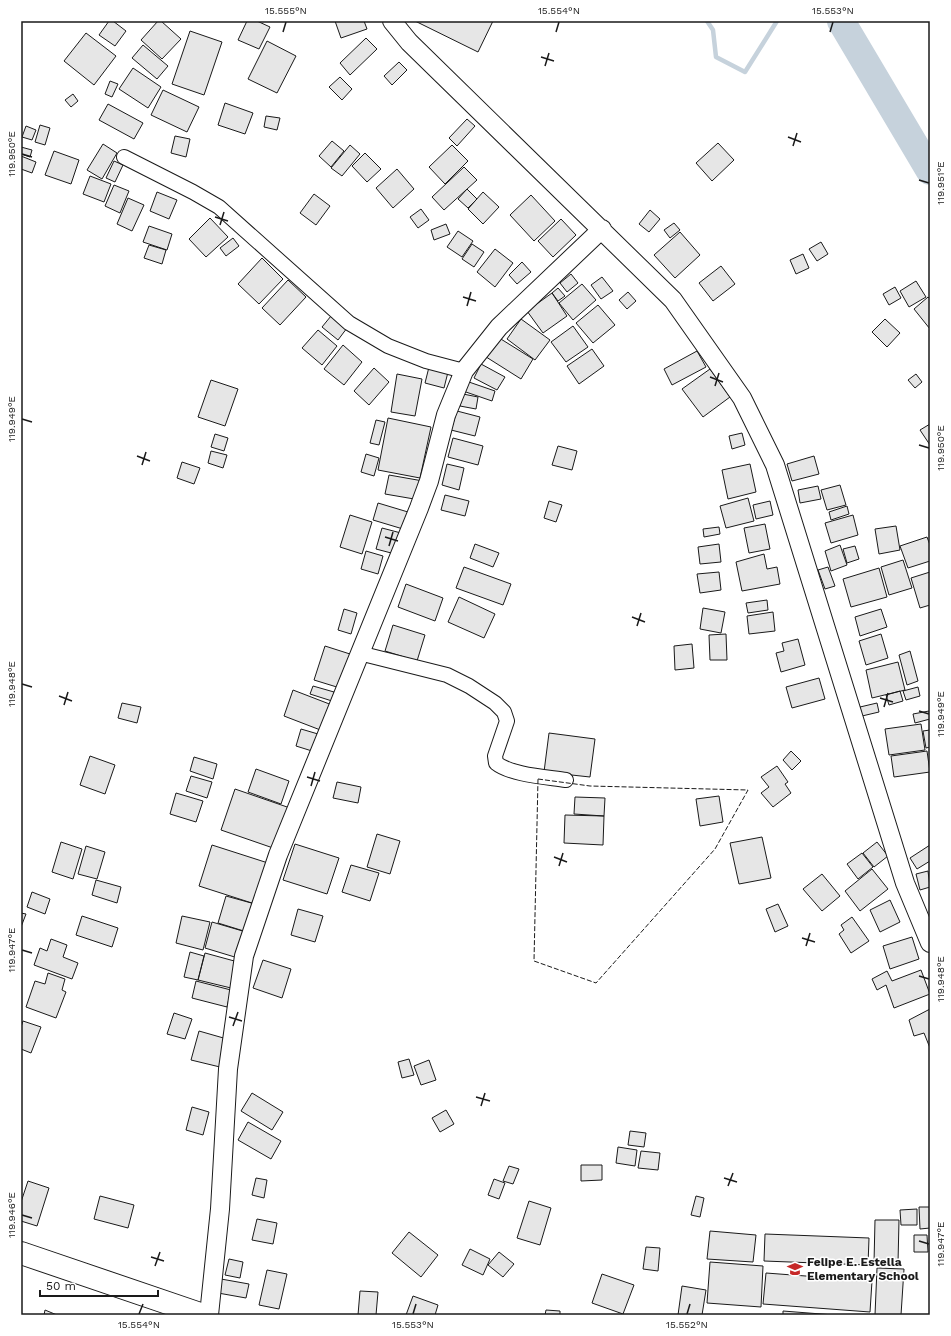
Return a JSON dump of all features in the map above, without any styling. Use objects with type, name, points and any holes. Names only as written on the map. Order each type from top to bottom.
[{"type":"main road","points":[[21,1253],[203,1315]]},
{"type":"street","points":[[392,21],[409,42],[673,300],[742,398],[775,465],[904,883],[930,943]]},
{"type":"street","points":[[124,158],[193,192],[219,207],[349,322],[388,346],[426,361],[464,371]]},
{"type":"street","points":[[209,1315],[220,1209],[228,1069],[244,956],[278,855],[419,508],[429,481],[446,415],[464,371],[499,327],[602,229]]},
{"type":"street","points":[[359,654],[447,676],[469,686],[496,703],[504,712],[507,721],[495,756],[496,763],[501,767],[528,774],[566,780]]},
{"type":"building","points":[[109,21],[113,21],[126,31],[115,46],[99,35]]},
{"type":"building","points":[[158,21],[161,21],[181,39],[162,59],[141,40]]},
{"type":"building","points":[[247,21],[257,21],[270,27],[259,49],[238,40]]},
{"type":"building","points":[[335,21],[364,21],[367,29],[341,38]]},
{"type":"building","points":[[415,21],[493,21],[478,52]]},
{"type":"building","points":[[190,31],[222,42],[204,95],[172,84]]},
{"type":"building","points":[[86,33],[116,56],[94,85],[64,61]]},
{"type":"building","points":[[366,38],[377,49],[350,75],[340,63]]},
{"type":"building","points":[[267,41],[296,56],[277,93],[248,79]]},
{"type":"building","points":[[143,45],[168,66],[157,79],[132,58]]},
{"type":"building","points":[[399,62],[407,70],[392,85],[384,76]]},
{"type":"building","points":[[133,68],[161,87],[148,108],[119,89]]},
{"type":"building","points":[[340,77],[352,89],[342,100],[329,87]]},
{"type":"building","points":[[110,81],[118,84],[112,97],[105,94]]},
{"type":"building","points":[[163,90],[199,107],[187,132],[151,115]]},
{"type":"building","points":[[73,94],[78,101],[71,107],[65,100]]},
{"type":"building","points":[[225,103],[253,113],[245,134],[218,125]]},
{"type":"building","points":[[108,104],[143,123],[134,139],[99,120]]},
{"type":"building","points":[[266,116],[280,118],[277,130],[264,127]]},
{"type":"building","points":[[467,119],[475,126],[457,146],[449,138]]},
{"type":"building","points":[[40,125],[50,128],[45,145],[35,142]]},
{"type":"building","points":[[26,126],[36,130],[32,140],[22,137]]},
{"type":"building","points":[[175,136],[190,139],[186,157],[171,153]]},
{"type":"building","points":[[332,141],[344,151],[331,167],[319,156]]},
{"type":"building","points":[[718,143],[734,160],[712,181],[696,163]]},
{"type":"building","points":[[103,144],[117,153],[102,179],[87,170]]},
{"type":"building","points":[[350,145],[360,154],[342,176],[331,168]]},
{"type":"building","points":[[452,145],[468,161],[445,184],[429,167]]},
{"type":"building","points":[[21,147],[32,150],[30,157],[21,154]]},
{"type":"building","points":[[54,151],[79,160],[71,184],[45,175]]},
{"type":"building","points":[[365,153],[381,169],[367,182],[352,166]]},
{"type":"building","points":[[21,156],[36,162],[32,173],[21,169]]},
{"type":"building","points":[[114,161],[123,165],[115,182],[106,178]]},
{"type":"building","points":[[464,167],[477,180],[444,210],[432,197]]},
{"type":"building","points":[[397,169],[414,189],[393,208],[376,188]]},
{"type":"building","points":[[90,176],[111,184],[104,202],[83,194]]},
{"type":"building","points":[[114,185],[129,191],[120,213],[105,206]]},
{"type":"building","points":[[467,189],[477,199],[468,208],[458,199]]},
{"type":"building","points":[[157,192],[177,200],[169,219],[150,211]]},
{"type":"building","points":[[483,192],[499,207],[483,224],[468,209]]},
{"type":"building","points":[[314,194],[330,206],[316,225],[300,213]]},
{"type":"building","points":[[531,195],[555,221],[534,241],[510,215]]},
{"type":"building","points":[[128,198],[144,205],[132,231],[117,224]]},
{"type":"building","points":[[421,209],[429,220],[418,228],[410,217]]},
{"type":"building","points":[[650,210],[660,219],[649,232],[639,224]]},
{"type":"building","points":[[210,218],[228,237],[206,257],[189,239]]},
{"type":"building","points":[[561,219],[576,235],[553,257],[538,241]]},
{"type":"building","points":[[674,223],[680,230],[670,238],[664,230]]},
{"type":"building","points":[[446,224],[450,234],[434,240],[431,230]]},
{"type":"building","points":[[149,226],[172,234],[167,250],[143,242]]},
{"type":"building","points":[[458,231],[473,241],[462,257],[447,247]]},
{"type":"building","points":[[680,232],[700,255],[675,278],[654,255]]},
{"type":"building","points":[[233,238],[239,246],[226,256],[220,248]]},
{"type":"building","points":[[821,242],[828,254],[817,261],[809,249]]},
{"type":"building","points":[[472,244],[484,252],[474,267],[462,259]]},
{"type":"building","points":[[149,245],[166,250],[162,264],[144,258]]},
{"type":"building","points":[[495,249],[513,263],[495,287],[477,272]]},
{"type":"building","points":[[803,254],[809,268],[796,274],[790,260]]},
{"type":"building","points":[[262,258],[283,279],[259,304],[238,284]]},
{"type":"building","points":[[522,262],[531,272],[517,284],[509,275]]},
{"type":"building","points":[[721,266],[735,284],[713,301],[699,283]]},
{"type":"building","points":[[571,274],[578,283],[567,292],[560,283]]},
{"type":"building","points":[[602,277],[613,291],[601,299],[591,285]]},
{"type":"building","points":[[288,280],[306,297],[280,325],[262,308]]},
{"type":"building","points":[[916,281],[926,297],[909,307],[900,291]]},
{"type":"building","points":[[582,284],[596,300],[573,320],[559,303]]},
{"type":"building","points":[[895,287],[901,298],[889,305],[883,294]]},
{"type":"building","points":[[558,288],[565,296],[558,301],[552,293]]},
{"type":"building","points":[[628,292],[636,301],[627,309],[619,300]]},
{"type":"building","points":[[552,293],[567,316],[543,333],[527,311]]},
{"type":"building","points":[[928,297],[930,299],[930,329],[914,309]]},
{"type":"building","points":[[598,305],[615,325],[593,343],[576,323]]},
{"type":"building","points":[[331,316],[347,328],[338,340],[322,327]]},
{"type":"building","points":[[521,319],[550,340],[535,360],[507,339]]},
{"type":"building","points":[[885,319],[900,333],[887,347],[872,332]]},
{"type":"building","points":[[573,326],[588,347],[566,362],[551,342]]},
{"type":"building","points":[[318,330],[337,346],[322,365],[302,348]]},
{"type":"building","points":[[496,336],[533,359],[521,379],[483,355]]},
{"type":"building","points":[[343,345],[362,362],[344,385],[324,369]]},
{"type":"building","points":[[592,349],[604,366],[579,384],[567,366]]},
{"type":"building","points":[[697,351],[706,367],[672,385],[664,369]]},
{"type":"building","points":[[481,364],[505,377],[497,390],[474,378]]},
{"type":"building","points":[[429,367],[448,372],[444,388],[425,383]]},
{"type":"building","points":[[374,368],[389,382],[369,405],[354,391]]},
{"type":"building","points":[[710,369],[730,397],[703,417],[682,389]]},
{"type":"building","points":[[397,374],[422,379],[415,416],[391,412]]},
{"type":"building","points":[[916,374],[922,382],[915,388],[908,380]]},
{"type":"building","points":[[211,380],[238,389],[225,426],[198,417]]},
{"type":"building","points":[[466,381],[495,391],[492,401],[463,391]]},
{"type":"building","points":[[463,394],[478,397],[476,409],[460,406]]},
{"type":"building","points":[[457,411],[480,417],[475,436],[451,430]]},
{"type":"building","points":[[388,418],[431,427],[420,478],[378,470]]},
{"type":"building","points":[[376,420],[385,422],[379,445],[370,443]]},
{"type":"building","points":[[930,424],[930,445],[920,430]]},
{"type":"building","points":[[742,433],[745,445],[732,449],[729,436]]},
{"type":"building","points":[[215,434],[228,438],[224,451],[211,447]]},
{"type":"building","points":[[453,438],[483,446],[478,465],[448,457]]},
{"type":"building","points":[[558,446],[577,451],[572,470],[552,465]]},
{"type":"building","points":[[211,451],[227,455],[223,468],[208,463]]},
{"type":"building","points":[[366,454],[379,458],[374,476],[361,472]]},
{"type":"building","points":[[814,456],[819,474],[792,481],[787,464]]},
{"type":"building","points":[[182,462],[200,468],[194,484],[177,478]]},
{"type":"building","points":[[447,464],[464,468],[459,490],[442,485]]},
{"type":"building","points":[[750,464],[756,492],[728,499],[722,470]]},
{"type":"building","points":[[389,475],[423,481],[420,500],[385,494]]},
{"type":"building","points":[[840,485],[846,505],[827,510],[821,490]]},
{"type":"building","points":[[818,486],[821,499],[800,503],[798,490]]},
{"type":"building","points":[[445,495],[469,501],[465,516],[441,510]]},
{"type":"building","points":[[748,498],[754,521],[726,528],[720,506]]},
{"type":"building","points":[[549,501],[562,505],[556,522],[544,518]]},
{"type":"building","points":[[770,501],[773,515],[756,519],[753,505]]},
{"type":"building","points":[[378,503],[408,512],[403,529],[373,520]]},
{"type":"building","points":[[847,506],[849,514],[831,520],[829,512]]},
{"type":"building","points":[[350,515],[372,522],[362,554],[340,547]]},
{"type":"building","points":[[853,515],[858,535],[831,543],[825,523]]},
{"type":"building","points":[[765,524],[770,549],[749,553],[744,528]]},
{"type":"building","points":[[896,526],[900,550],[879,554],[875,529]]},
{"type":"building","points":[[719,527],[720,534],[704,537],[703,529]]},
{"type":"building","points":[[382,528],[401,533],[395,554],[376,549]]},
{"type":"building","points":[[927,537],[930,545],[930,561],[908,568],[900,546]]},
{"type":"building","points":[[475,544],[499,553],[493,567],[470,558]]},
{"type":"building","points":[[719,544],[721,562],[700,564],[698,547]]},
{"type":"building","points":[[840,545],[847,565],[831,571],[825,551]]},
{"type":"building","points":[[855,546],[859,559],[847,563],[843,549]]},
{"type":"building","points":[[366,551],[383,556],[378,574],[361,569]]},
{"type":"building","points":[[764,554],[767,569],[777,567],[780,584],[742,591],[736,562]]},
{"type":"building","points":[[903,560],[912,588],[889,595],[881,567]]},
{"type":"building","points":[[464,567],[511,584],[503,605],[456,588]]},
{"type":"building","points":[[828,567],[835,586],[825,589],[818,570]]},
{"type":"building","points":[[879,568],[887,597],[851,607],[843,579]]},
{"type":"building","points":[[719,572],[721,590],[700,593],[697,574]]},
{"type":"building","points":[[930,572],[930,605],[920,608],[911,578]]},
{"type":"building","points":[[406,584],[443,598],[435,621],[398,607]]},
{"type":"building","points":[[459,597],[495,614],[484,638],[448,622]]},
{"type":"building","points":[[767,600],[768,610],[748,613],[746,603]]},
{"type":"building","points":[[703,608],[725,612],[721,633],[700,629]]},
{"type":"building","points":[[344,609],[357,613],[351,634],[338,630]]},
{"type":"building","points":[[881,609],[887,627],[860,636],[855,617]]},
{"type":"building","points":[[773,612],[775,631],[749,634],[747,616]]},
{"type":"building","points":[[393,625],[425,635],[417,661],[385,651]]},
{"type":"building","points":[[726,634],[727,660],[710,660],[709,635]]},
{"type":"building","points":[[881,634],[888,658],[866,665],[859,641]]},
{"type":"building","points":[[798,639],[805,665],[781,672],[776,653],[784,651],[782,643]]},
{"type":"building","points":[[692,644],[694,668],[675,670],[674,646]]},
{"type":"building","points":[[325,646],[350,654],[340,688],[314,680]]},
{"type":"building","points":[[910,651],[918,681],[907,685],[899,655]]},
{"type":"building","points":[[898,662],[905,690],[872,698],[866,670]]},
{"type":"building","points":[[819,678],[825,699],[792,708],[786,687]]},
{"type":"building","points":[[313,686],[334,692],[332,701],[310,694]]},
{"type":"building","points":[[918,687],[920,696],[906,700],[903,691]]},
{"type":"building","points":[[293,690],[332,705],[323,731],[284,716]]},
{"type":"building","points":[[900,691],[903,701],[889,705],[886,695]]},
{"type":"building","points":[[122,703],[141,707],[137,723],[118,718]]},
{"type":"building","points":[[877,703],[879,712],[862,716],[860,707]]},
{"type":"building","points":[[929,711],[930,719],[915,723],[913,714]]},
{"type":"building","points":[[921,724],[925,750],[889,755],[885,729]]},
{"type":"building","points":[[301,729],[318,734],[312,751],[296,746]]},
{"type":"building","points":[[930,730],[930,747],[926,748],[923,731]]},
{"type":"building","points":[[549,733],[595,739],[590,777],[544,772]]},
{"type":"building","points":[[791,751],[801,761],[792,770],[783,760]]},
{"type":"building","points":[[927,751],[930,772],[894,777],[891,756]]},
{"type":"building","points":[[90,756],[115,765],[105,794],[80,785]]},
{"type":"building","points":[[194,757],[217,764],[213,779],[190,771]]},
{"type":"building","points":[[777,766],[788,782],[785,784],[791,793],[773,807],[761,793],[769,787],[761,777]]},
{"type":"building","points":[[256,769],[289,781],[281,804],[248,792]]},
{"type":"building","points":[[191,776],[212,782],[207,798],[186,791]]},
{"type":"building","points":[[337,782],[361,787],[358,803],[333,798]]},
{"type":"building","points":[[235,789],[290,808],[276,849],[221,830]]},
{"type":"building","points":[[176,793],[203,801],[196,822],[170,814]]},
{"type":"building","points":[[719,796],[723,822],[700,826],[696,799]]},
{"type":"building","points":[[575,797],[605,798],[604,816],[574,814]]},
{"type":"building","points":[[565,815],[604,816],[603,845],[564,843]]},
{"type":"building","points":[[377,834],[400,841],[390,874],[367,867]]},
{"type":"building","points":[[762,837],[771,878],[739,884],[730,843]]},
{"type":"building","points":[[61,842],[82,849],[73,879],[52,872]]},
{"type":"building","points":[[877,842],[888,856],[874,867],[863,853]]},
{"type":"building","points":[[295,844],[339,858],[327,894],[283,880]]},
{"type":"building","points":[[212,845],[268,863],[255,904],[199,886]]},
{"type":"building","points":[[930,845],[930,861],[917,869],[910,858]]},
{"type":"building","points":[[86,846],[105,852],[97,879],[78,874]]},
{"type":"building","points":[[862,853],[873,867],[858,879],[847,864]]},
{"type":"building","points":[[351,865],[379,873],[370,901],[342,892]]},
{"type":"building","points":[[872,869],[888,889],[860,911],[845,891]]},
{"type":"building","points":[[928,871],[930,887],[920,890],[916,874]]},
{"type":"building","points":[[822,874],[840,896],[822,911],[803,889]]},
{"type":"building","points":[[96,880],[121,887],[117,903],[92,895]]},
{"type":"building","points":[[32,892],[50,899],[45,914],[27,907]]},
{"type":"building","points":[[226,896],[255,904],[247,932],[218,923]]},
{"type":"building","points":[[890,900],[900,922],[880,932],[870,910]]},
{"type":"building","points":[[778,904],[788,926],[775,932],[766,909]]},
{"type":"building","points":[[298,909],[323,916],[315,942],[291,935]]},
{"type":"building","points":[[21,913],[26,914],[21,927]]},
{"type":"building","points":[[82,916],[118,928],[112,947],[76,935]]},
{"type":"building","points":[[182,916],[210,922],[203,950],[176,943]]},
{"type":"building","points":[[852,917],[869,941],[851,953],[839,934],[844,930],[841,925]]},
{"type":"building","points":[[212,922],[246,932],[238,958],[205,948]]},
{"type":"building","points":[[912,937],[919,959],[890,969],[883,946]]},
{"type":"building","points":[[51,939],[67,945],[63,957],[78,963],[72,979],[34,965],[40,948],[47,951]]},
{"type":"building","points":[[190,952],[204,956],[198,980],[184,977]]},
{"type":"building","points":[[205,953],[238,962],[231,988],[198,980]]},
{"type":"building","points":[[263,960],[291,969],[282,998],[253,988]]},
{"type":"building","points":[[921,970],[930,994],[894,1008],[886,985],[877,990],[872,979],[887,971],[892,981]]},
{"type":"building","points":[[48,973],[65,979],[62,990],[66,992],[56,1018],[26,1007],[35,981],[45,984]]},
{"type":"building","points":[[196,981],[231,990],[227,1007],[192,998]]},
{"type":"building","points":[[930,1009],[930,1048],[924,1033],[914,1036],[909,1020]]},
{"type":"building","points":[[174,1013],[192,1019],[185,1039],[167,1034]]},
{"type":"building","points":[[23,1021],[41,1027],[31,1053],[21,1049],[21,1027]]},
{"type":"building","points":[[199,1031],[227,1039],[220,1067],[191,1060]]},
{"type":"building","points":[[409,1059],[414,1075],[402,1078],[398,1062]]},
{"type":"building","points":[[429,1060],[436,1080],[421,1085],[414,1066]]},
{"type":"building","points":[[252,1093],[283,1112],[272,1130],[241,1111]]},
{"type":"building","points":[[192,1107],[209,1112],[203,1135],[186,1130]]},
{"type":"building","points":[[446,1110],[454,1124],[440,1132],[432,1118]]},
{"type":"building","points":[[248,1122],[281,1141],[271,1159],[238,1140]]},
{"type":"building","points":[[630,1131],[646,1133],[644,1147],[628,1145]]},
{"type":"building","points":[[618,1147],[637,1150],[635,1166],[616,1163]]},
{"type":"building","points":[[641,1151],[660,1153],[658,1170],[638,1168]]},
{"type":"building","points":[[581,1165],[602,1165],[602,1180],[581,1181]]},
{"type":"building","points":[[509,1166],[519,1169],[513,1184],[503,1181]]},
{"type":"building","points":[[256,1178],[267,1180],[264,1198],[252,1195]]},
{"type":"building","points":[[494,1179],[505,1183],[499,1199],[488,1195]]},
{"type":"building","points":[[28,1181],[49,1188],[37,1226],[21,1221],[21,1202]]},
{"type":"building","points":[[100,1196],[134,1205],[128,1228],[94,1219]]},
{"type":"building","points":[[696,1196],[704,1198],[700,1217],[691,1215]]},
{"type":"building","points":[[529,1201],[551,1208],[540,1245],[517,1238]]},
{"type":"building","points":[[919,1207],[930,1207],[930,1228],[920,1229]]},
{"type":"building","points":[[917,1209],[917,1225],[901,1225],[900,1210]]},
{"type":"building","points":[[257,1219],[277,1223],[273,1244],[252,1240]]},
{"type":"building","points":[[875,1220],[899,1220],[898,1263],[874,1263]]},
{"type":"building","points":[[710,1231],[756,1235],[753,1262],[707,1259]]},
{"type":"building","points":[[409,1232],[438,1255],[421,1277],[392,1253]]},
{"type":"building","points":[[765,1234],[869,1238],[868,1265],[764,1261]]},
{"type":"building","points":[[914,1235],[927,1235],[928,1252],[914,1252]]},
{"type":"building","points":[[646,1247],[660,1248],[658,1271],[643,1269]]},
{"type":"building","points":[[470,1249],[490,1259],[483,1275],[462,1265]]},
{"type":"building","points":[[499,1252],[514,1264],[503,1277],[488,1265]]},
{"type":"building","points":[[229,1259],[243,1262],[240,1278],[225,1275]]},
{"type":"building","points":[[710,1262],[763,1266],[761,1307],[707,1303]]},
{"type":"building","points":[[877,1268],[904,1269],[901,1315],[875,1315]]},
{"type":"building","points":[[267,1270],[287,1274],[279,1309],[259,1305]]},
{"type":"building","points":[[766,1273],[872,1281],[870,1312],[763,1304]]},
{"type":"building","points":[[602,1274],[634,1285],[623,1314],[592,1303]]},
{"type":"building","points":[[221,1279],[249,1284],[246,1298],[218,1293]]},
{"type":"building","points":[[682,1286],[706,1290],[702,1315],[678,1315]]},
{"type":"building","points":[[360,1291],[378,1292],[376,1315],[358,1315]]},
{"type":"building","points":[[413,1296],[438,1305],[435,1315],[406,1315]]},
{"type":"building","points":[[45,1310],[57,1315],[44,1315]]},
{"type":"building","points":[[546,1310],[560,1311],[560,1315],[545,1315]]},
{"type":"building","points":[[783,1311],[834,1315],[783,1315]]},
{"type":"waterway","points":[[707,21],[713,30],[716,57],[745,72],[777,21]]},
{"type":"waterway","points":[[841,21],[930,171]]},
{"type":"fence","points":[[538,779],[590,786],[748,790],[715,849],[596,983],[534,961],[538,779]]},
{"type":"place","name":"Felipe E. Estella Elementary School","points":[[795,1269]]}]
